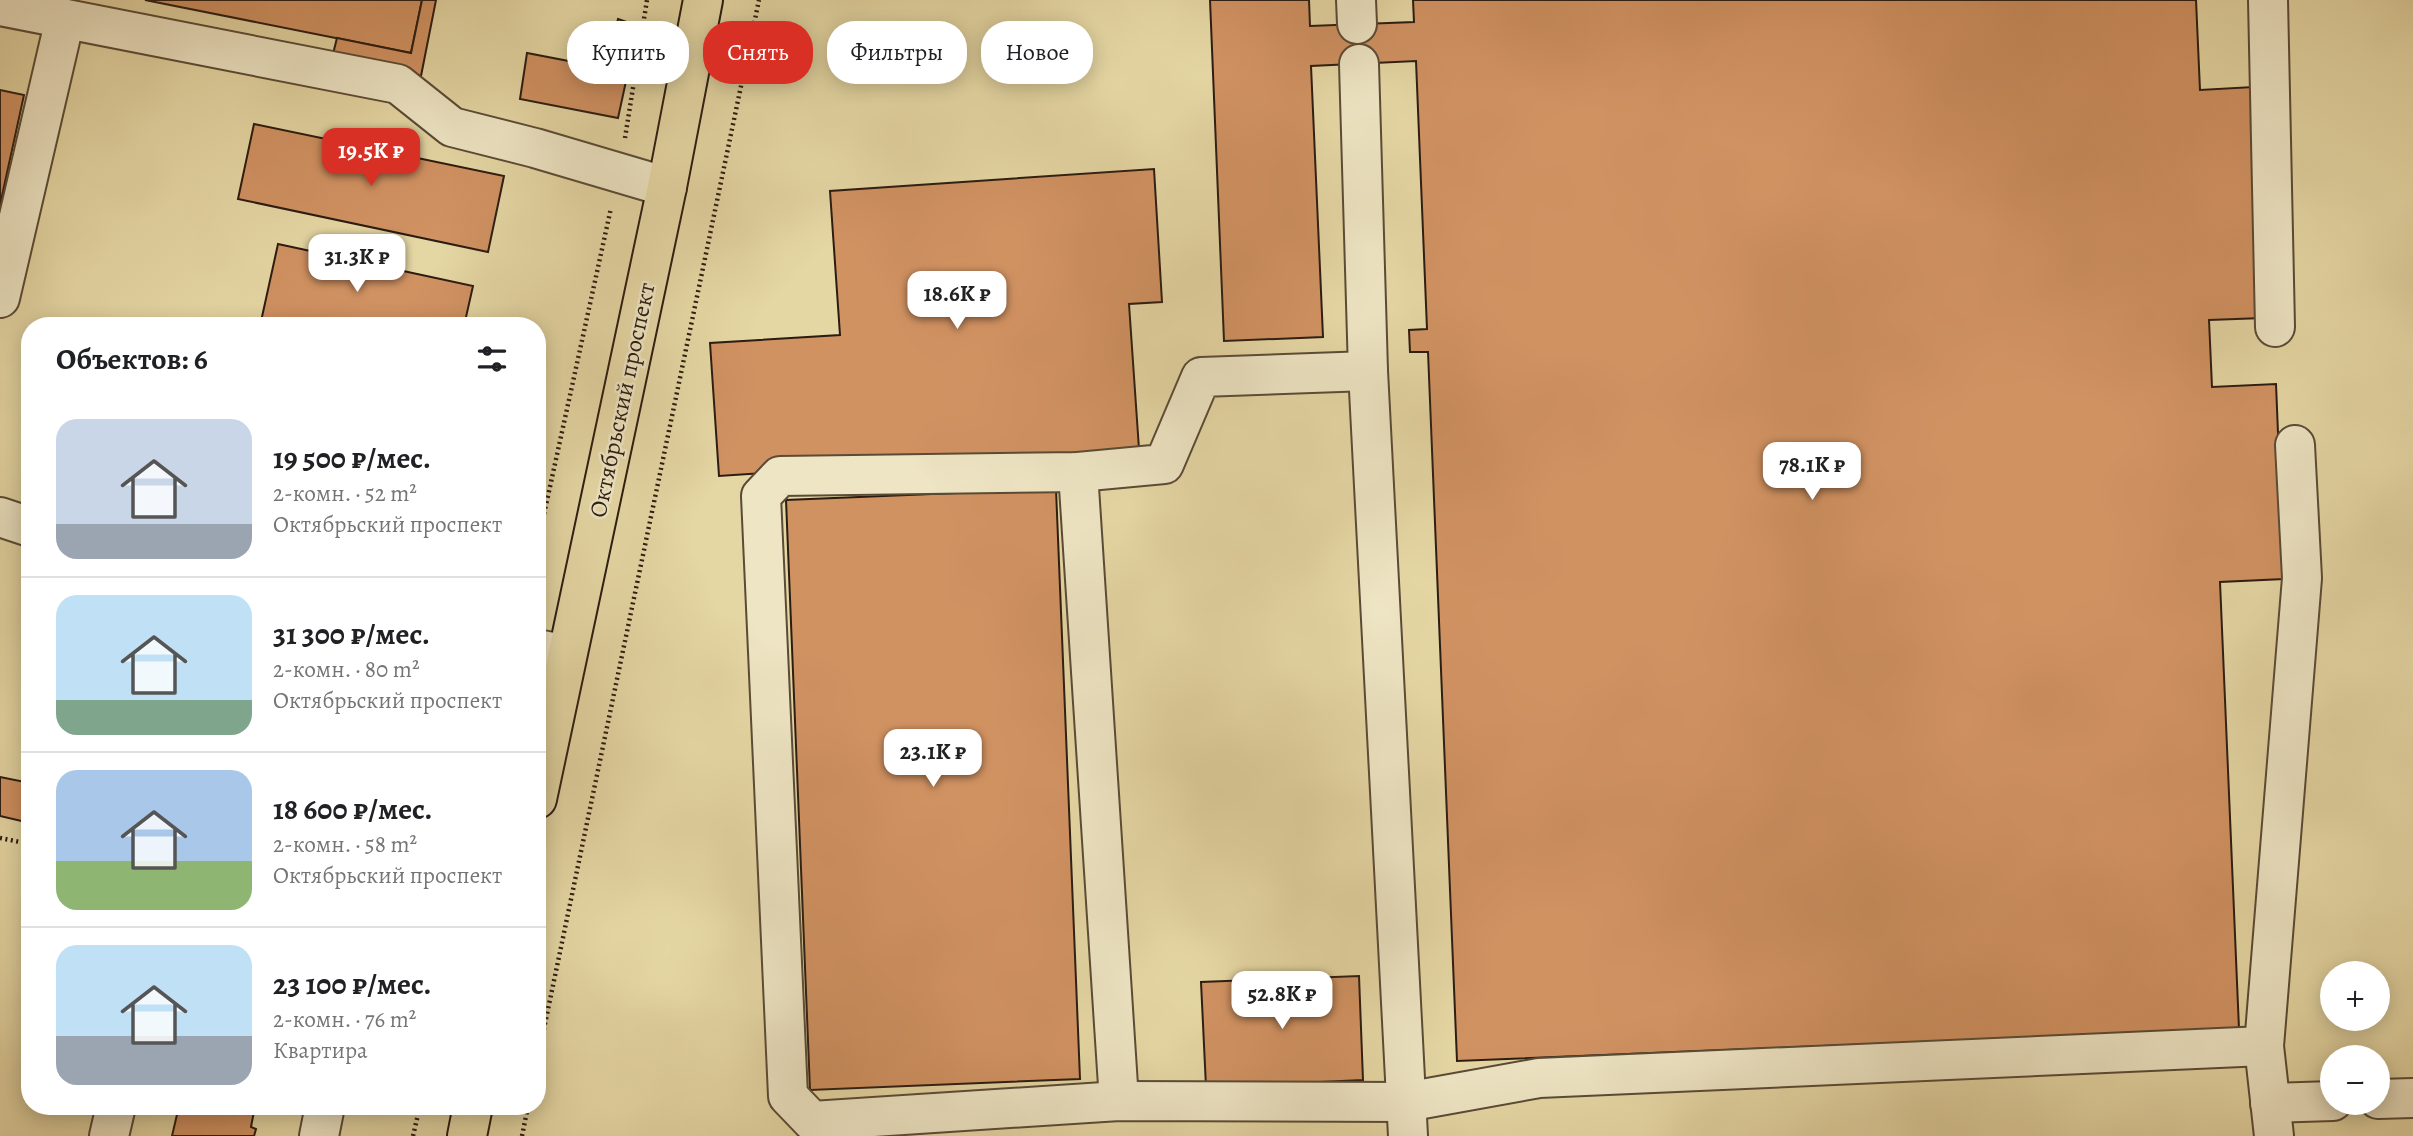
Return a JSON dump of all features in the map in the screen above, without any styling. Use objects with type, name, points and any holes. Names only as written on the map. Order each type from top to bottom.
[{"type":"main road","name":"Октябрьский проспект","points":[[546,711],[552,652],[667,187],[703,0]]},
{"type":"main road","points":[[467,1136],[471,1115]]},
{"type":"lane","points":[[2268,0],[2275,327]]},
{"type":"lane","points":[[0,6],[398,84],[452,127],[667,187]]},
{"type":"lane","points":[[0,298],[65,19]]},
{"type":"lane","points":[[1359,64],[1368,371],[1407,1119]]},
{"type":"lane","points":[[1368,371],[1201,377],[1164,464],[1078,472],[780,476],[761,496],[788,1096],[812,1121],[1119,1101],[1407,1119],[1539,1078],[2264,1045]]},
{"type":"lane","points":[[2294,445],[2302,578],[2264,1045],[2272,1119],[2320,1105]]},
{"type":"lane","points":[[1078,472],[1119,1101]]},
{"type":"lane","points":[[0,517],[21,524]]},
{"type":"lane","points":[[2390,1099],[2413,1098]]},
{"type":"lane","points":[[109,1136],[114,1115]]},
{"type":"lane","points":[[319,1136],[323,1115]]},
{"type":"path","points":[[546,505],[619,173],[648,0]]},
{"type":"path","points":[[546,1019],[759,0]]},
{"type":"path","points":[[0,838],[21,842]]},
{"type":"path","points":[[413,1136],[418,1115]]},
{"type":"path","points":[[522,1136],[526,1115]]},
{"type":"building","points":[[145,0],[422,0],[411,53]]},
{"type":"building","points":[[422,0],[436,0],[421,76],[332,58],[337,38],[411,53]]},
{"type":"building","points":[[1210,0],[1309,0],[1310,26],[1414,22],[1413,0],[2196,0],[2200,90],[2253,87],[2263,318],[2209,320],[2212,387],[2276,384],[2284,579],[2220,582],[2239,1029],[1457,1061],[1428,352],[1410,352],[1409,330],[1427,329],[1416,61],[1311,66],[1323,337],[1224,341]]},
{"type":"building","points":[[527,53],[567,61],[567,84],[625,84],[618,118],[520,99]]},
{"type":"building","points":[[0,90],[24,95],[0,205]]},
{"type":"building","points":[[254,124],[504,176],[488,252],[238,199]]},
{"type":"building","points":[[1154,169],[1162,302],[1129,304],[1139,449],[719,476],[710,343],[840,335],[830,191]]},
{"type":"building","points":[[278,244],[473,286],[466,317],[262,317]]},
{"type":"building","points":[[1056,489],[1080,1079],[810,1090],[786,500]]},
{"type":"building","points":[[0,777],[21,781],[21,821],[0,816]]},
{"type":"building","points":[[1359,976],[1363,1080],[1206,1087],[1201,982]]},
{"type":"building","points":[[177,1115],[253,1115],[251,1127],[256,1129],[254,1136],[172,1136]]}]
